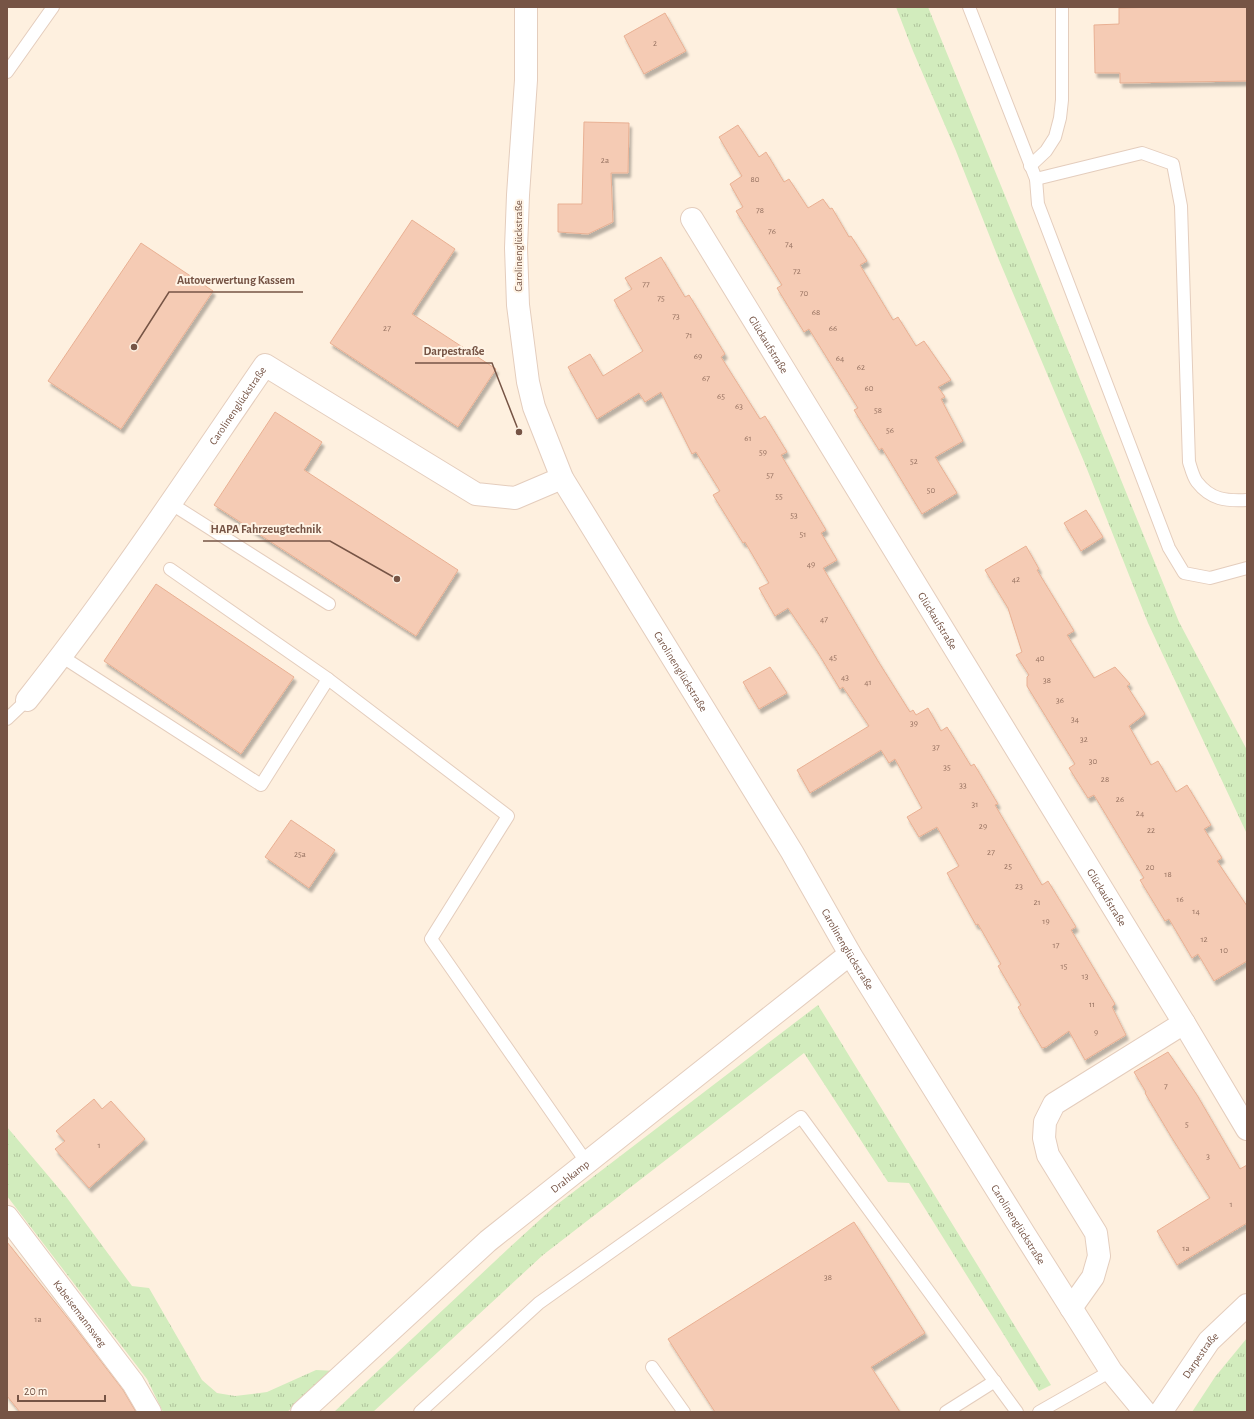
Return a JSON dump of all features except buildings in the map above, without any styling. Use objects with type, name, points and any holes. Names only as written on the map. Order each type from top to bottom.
[{"type":"street","name":"Carolinenglückstraße","points":[[526,7],[526,80],[516,248],[518,305],[528,382],[534,407],[562,478],[788,845],[850,954],[1071,1308],[1111,1370],[1145,1412]]},
{"type":"street","name":"Glückaufstraße","points":[[692,219],[1184,1023],[1247,1129]]},
{"type":"street","name":"Carolinenglückstraße","points":[[27,700],[61,656],[170,503],[265,365],[476,494],[515,498],[562,478]]},
{"type":"street","name":"Drahkamp","points":[[302,1412],[488,1241],[850,954]]},
{"type":"street","points":[[1071,1308],[1092,1277],[1099,1256],[1096,1233],[1048,1155],[1044,1138],[1045,1122],[1054,1104],[1184,1023]]},
{"type":"street","name":"Kabeisemannsweg","points":[[7,1217],[133,1383],[150,1412]]},
{"type":"street","name":"Darpestraße","points":[[1161,1412],[1209,1341],[1247,1305]]},
{"type":"lane","points":[[7,72],[53,7]]},
{"type":"lane","points":[[969,7],[1036,179],[1038,204],[1169,548],[1184,573],[1210,578],[1247,568]]},
{"type":"lane","points":[[1030,166],[1046,151],[1055,137],[1060,118],[1062,100],[1062,7]]},
{"type":"lane","points":[[1036,179],[1142,153],[1173,164],[1181,206],[1189,462],[1196,482],[1210,495],[1228,501],[1247,500]]},
{"type":"lane","points":[[170,503],[329,604]]},
{"type":"lane","points":[[170,568],[328,679],[508,816],[432,939],[587,1163]]},
{"type":"lane","points":[[61,656],[261,785],[328,679]]},
{"type":"lane","points":[[7,719],[27,700]]},
{"type":"lane","points":[[420,1412],[539,1303],[801,1117],[1017,1412]]},
{"type":"lane","points":[[652,1367],[684,1412]]},
{"type":"lane","points":[[1039,1412],[1111,1370]]},
{"type":"lane","points":[[946,1412],[995,1381]]},
{"type":"green space","points":[[896,7],[928,7],[1179,622],[1247,750],[1247,834],[1148,623],[1085,464],[999,260],[956,151],[913,51]]},
{"type":"green space","points":[[818,1005],[1051,1385],[1039,1391],[909,1183],[888,1182],[804,1053],[543,1255],[373,1412],[334,1412],[555,1206]]},
{"type":"green space","points":[[7,1127],[67,1198],[132,1286],[149,1288],[202,1380],[217,1393],[235,1396],[267,1392],[316,1370],[336,1371],[287,1412],[163,1412],[147,1379],[7,1196]]},
{"type":"green space","points":[[1247,1338],[1247,1412],[1192,1412],[1215,1377]]},
{"type":"place","name":"Autoverwertung Kassem","points":[[134,347]]},
{"type":"place","name":"Darpestraße","points":[[519,432]]},
{"type":"place","name":"HAPA Fahrzeugtechnik","points":[[397,579]]}]
